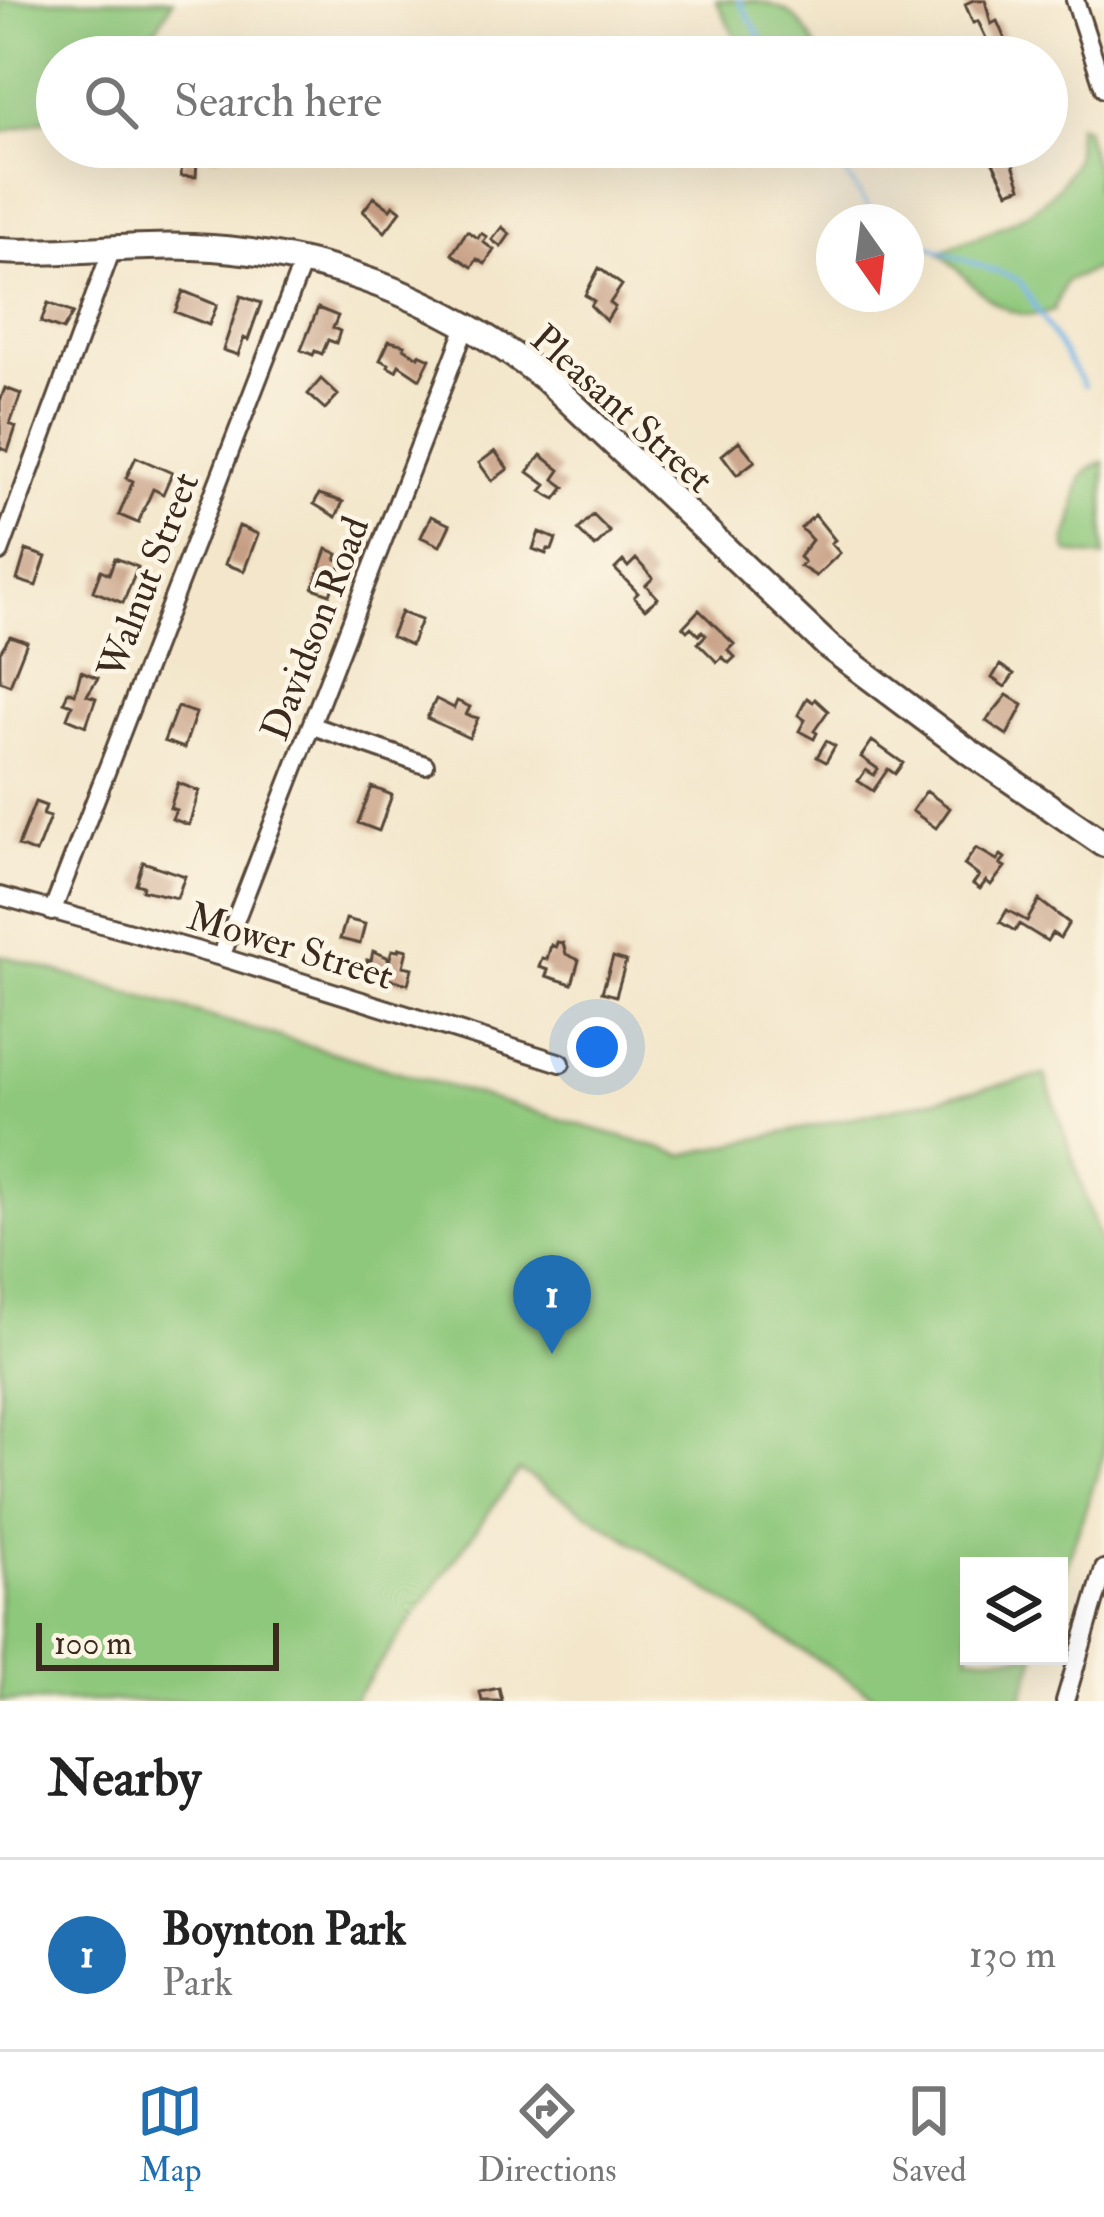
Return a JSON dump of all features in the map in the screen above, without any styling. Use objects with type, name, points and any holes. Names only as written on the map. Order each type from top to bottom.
[{"type":"main road","name":"Pleasant Street","points":[[0,251],[191,247],[304,262],[372,280],[467,324],[507,348],[602,429],[714,542],[828,646],[968,751],[1104,844]]},
{"type":"street","points":[[1075,0],[1104,88]]},
{"type":"street","points":[[0,552],[112,249]]},
{"type":"street","name":"Walnut Street","points":[[52,912],[304,262]]},
{"type":"street","name":"Davidson Road","points":[[221,957],[467,324]]},
{"type":"street","points":[[313,726],[425,765]]},
{"type":"street","name":"Mower Street","points":[[0,896],[221,957],[561,1063]]},
{"type":"street","points":[[1065,1701],[1104,1569]]},
{"type":"green space","points":[[0,0],[173,0],[151,36],[36,36],[36,123],[0,133]]},
{"type":"green space","points":[[716,0],[780,8],[809,36],[735,36]]},
{"type":"green space","points":[[1078,124],[1085,128],[1097,175],[1095,186],[1104,200],[1104,266],[1066,281],[1053,311],[1019,314],[991,300],[939,252],[1016,219],[1050,195],[1074,161]]},
{"type":"green space","points":[[1104,462],[1104,557],[1068,553],[1067,538],[1082,478]]},
{"type":"green space","points":[[0,955],[683,1155],[1045,1075],[1104,1253],[1104,1454],[1068,1561],[1068,1557],[960,1557],[960,1665],[1033,1665],[1021,1701],[882,1701],[519,1470],[353,1701],[0,1701]]},
{"type":"building","points":[[985,0],[991,24],[997,21],[1004,36],[985,36],[965,4]]},
{"type":"building","points":[[181,168],[196,168],[196,177],[181,176]]},
{"type":"building","points":[[996,168],[1014,168],[1021,187],[1008,192]]},
{"type":"building","points":[[374,197],[401,211],[385,232],[363,211]]},
{"type":"building","points":[[502,227],[510,234],[501,247],[492,240]]},
{"type":"building","points":[[467,231],[487,237],[483,242],[494,250],[485,264],[477,259],[472,267],[452,254]]},
{"type":"building","points":[[599,268],[622,285],[610,303],[615,307],[606,321],[585,295]]},
{"type":"building","points":[[183,291],[217,305],[209,325],[175,312]]},
{"type":"building","points":[[241,296],[261,303],[238,355],[223,350]]},
{"type":"building","points":[[48,303],[73,313],[63,330],[41,322]]},
{"type":"building","points":[[318,308],[338,316],[333,328],[340,331],[336,343],[328,340],[322,354],[315,351],[313,355],[301,350]]},
{"type":"building","points":[[389,341],[430,359],[420,379],[399,365],[396,371],[380,360]]},
{"type":"building","points":[[321,379],[338,395],[325,409],[308,394]]},
{"type":"building","points":[[5,388],[21,394],[10,424],[16,427],[8,451],[0,448],[0,401]]},
{"type":"building","points":[[739,441],[755,461],[737,475],[722,455]]},
{"type":"building","points":[[495,451],[508,469],[492,481],[479,463]]},
{"type":"building","points":[[541,455],[560,470],[554,479],[565,487],[556,499],[541,491],[546,485],[528,472]]},
{"type":"building","points":[[136,457],[172,473],[163,494],[153,489],[138,523],[119,515],[133,481],[126,478]]},
{"type":"building","points":[[319,494],[343,502],[336,517],[314,504]]},
{"type":"building","points":[[593,515],[610,532],[595,547],[578,530]]},
{"type":"building","points":[[815,515],[840,553],[816,576],[800,566],[804,562],[799,557],[812,540],[801,528]]},
{"type":"building","points":[[431,516],[450,525],[440,546],[421,537]]},
{"type":"building","points":[[239,526],[258,534],[244,571],[225,564]]},
{"type":"building","points":[[539,532],[556,539],[546,554],[533,549]]},
{"type":"building","points":[[327,549],[342,561],[330,594],[313,588]]},
{"type":"building","points":[[26,550],[46,557],[36,586],[17,580]]},
{"type":"building","points":[[115,558],[138,567],[123,603],[93,591],[101,570],[109,574]]},
{"type":"building","points":[[636,559],[653,578],[646,585],[658,598],[645,609],[634,597],[638,593],[615,569],[623,561],[628,567]]},
{"type":"building","points":[[699,610],[734,644],[728,650],[735,657],[729,663],[722,657],[717,662],[698,643],[706,635],[702,631],[699,635],[683,627]]},
{"type":"building","points":[[401,612],[421,620],[411,645],[391,636]]},
{"type":"building","points":[[10,636],[27,642],[10,685],[0,681],[0,652]]},
{"type":"building","points":[[1000,665],[1014,674],[1005,687],[992,678]]},
{"type":"building","points":[[81,671],[98,678],[87,695],[96,698],[86,726],[67,718],[72,705],[64,702],[68,691],[75,694]]},
{"type":"building","points":[[1007,695],[1023,705],[1007,735],[986,721]]},
{"type":"building","points":[[807,698],[828,711],[814,739],[799,731],[805,720],[798,715]]},
{"type":"building","points":[[436,699],[454,708],[457,701],[470,707],[466,715],[478,718],[469,738],[427,718]]},
{"type":"building","points":[[177,707],[196,713],[184,748],[164,741]]},
{"type":"building","points":[[826,741],[835,746],[826,762],[817,757]]},
{"type":"building","points":[[872,741],[903,763],[895,774],[888,769],[873,791],[858,781],[866,770],[874,775],[878,769],[861,757]]},
{"type":"building","points":[[178,783],[199,791],[189,825],[172,819],[176,810],[170,808]]},
{"type":"building","points":[[372,787],[392,795],[379,831],[358,823]]},
{"type":"building","points":[[926,791],[950,808],[936,828],[912,811]]},
{"type":"building","points":[[35,802],[46,806],[43,815],[50,817],[36,853],[18,846]]},
{"type":"building","points":[[976,848],[997,860],[1001,855],[1005,858],[1000,864],[1005,867],[991,885],[986,881],[980,889],[973,884],[979,876],[964,865]]},
{"type":"building","points":[[143,862],[185,876],[177,898],[142,890],[136,884]]},
{"type":"building","points":[[1039,900],[1069,923],[1060,938],[1052,933],[1047,941],[1019,924],[1015,931],[1000,922],[1007,910],[1027,921]]},
{"type":"building","points":[[346,919],[365,924],[360,944],[340,939]]},
{"type":"building","points":[[557,942],[579,960],[572,984],[546,976],[548,970],[539,967]]},
{"type":"building","points":[[392,950],[407,950],[403,966],[412,968],[408,984],[367,974],[373,951],[389,962]]},
{"type":"building","points":[[613,957],[626,961],[616,996],[602,992]]},
{"type":"building","points":[[499,1688],[502,1701],[482,1701],[480,1692]]},
{"type":"waterway","points":[[739,0],[760,36]]},
{"type":"waterway","points":[[842,168],[866,204]]},
{"type":"waterway","points":[[924,245],[1019,280],[1084,386]]},
{"type":"place","name":"Boynton Park","points":[[552,1354]]}]
